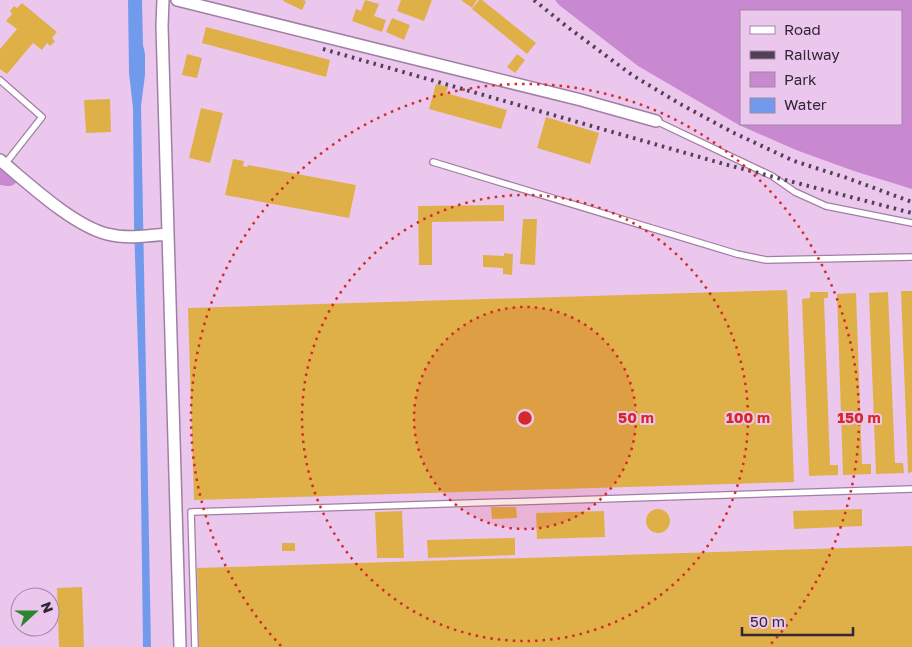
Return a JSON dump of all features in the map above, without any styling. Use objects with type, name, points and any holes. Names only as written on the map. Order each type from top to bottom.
[{"type":"street","points":[[163,0],[162,26],[180,647]]},
{"type":"street","points":[[177,0],[572,98],[656,121]]},
{"type":"street","points":[[2,162],[64,212],[106,234],[146,236],[168,234]]},
{"type":"lane","points":[[0,80],[42,117],[2,162]]},
{"type":"lane","points":[[656,121],[772,176],[795,192],[826,206],[912,223]]},
{"type":"lane","points":[[433,162],[737,254],[766,260],[912,257]]},
{"type":"lane","points":[[195,647],[191,512],[912,489]]},
{"type":"green space","points":[[555,0],[912,0],[912,189],[796,150],[739,125],[638,66]]},
{"type":"green space","points":[[0,166],[17,181],[14,185],[0,185]]},
{"type":"water","points":[[128,0],[142,0],[145,54],[145,75],[141,106],[151,647],[143,647],[133,108],[129,73]]},
{"type":"building","points":[[284,0],[303,0],[306,1],[302,10]]},
{"type":"building","points":[[365,0],[379,4],[374,16],[386,20],[382,32],[352,21],[356,9],[361,11]]},
{"type":"building","points":[[401,0],[432,0],[424,21],[397,11]]},
{"type":"building","points":[[461,0],[477,0],[472,8]]},
{"type":"building","points":[[479,0],[482,0],[536,43],[527,54],[472,9]]},
{"type":"building","points":[[22,3],[57,32],[52,38],[55,41],[50,46],[47,43],[42,50],[33,43],[7,74],[0,69],[0,49],[17,29],[6,21],[12,14],[10,11],[14,6],[17,8]]},
{"type":"building","points":[[392,18],[410,25],[404,40],[386,32]]},
{"type":"building","points":[[206,27],[330,60],[326,77],[202,43]]},
{"type":"building","points":[[187,54],[202,58],[197,78],[182,75]]},
{"type":"building","points":[[517,54],[525,60],[515,73],[507,67]]},
{"type":"building","points":[[436,84],[448,87],[446,93],[507,110],[501,129],[429,109]]},
{"type":"building","points":[[110,99],[111,132],[86,133],[84,100]]},
{"type":"building","points":[[201,108],[223,113],[210,163],[189,158]]},
{"type":"building","points":[[546,117],[599,133],[590,164],[537,148]]},
{"type":"building","points":[[233,159],[244,161],[243,166],[247,167],[248,165],[356,185],[349,218],[225,195]]},
{"type":"building","points":[[504,205],[504,221],[432,222],[432,265],[419,265],[418,206]]},
{"type":"building","points":[[523,219],[537,219],[535,265],[520,264]]},
{"type":"building","points":[[504,253],[513,254],[512,275],[503,274],[503,268],[483,267],[483,255],[504,256]]},
{"type":"building","points":[[787,290],[794,482],[194,500],[188,308]]},
{"type":"building","points":[[901,291],[912,291],[912,472],[908,473]]},
{"type":"building","points":[[810,292],[828,292],[828,298],[824,298],[830,465],[838,465],[838,475],[809,476],[802,299],[810,298]]},
{"type":"building","points":[[888,292],[895,463],[903,463],[904,473],[876,474],[869,293]]},
{"type":"building","points":[[856,293],[862,464],[871,464],[871,474],[843,475],[837,294]]},
{"type":"building","points":[[491,507],[516,507],[517,518],[492,519]]},
{"type":"building","points":[[658,509],[667,512],[670,521],[667,530],[658,533],[649,530],[646,521],[649,512]]},
{"type":"building","points":[[862,509],[862,526],[794,529],[793,511]]},
{"type":"building","points":[[402,511],[404,558],[377,558],[375,512]]},
{"type":"building","points":[[604,511],[605,537],[537,539],[536,513]]},
{"type":"building","points":[[515,538],[515,555],[428,558],[427,540]]},
{"type":"building","points":[[282,543],[295,543],[295,551],[282,551]]},
{"type":"building","points":[[912,546],[912,647],[199,647],[197,568]]},
{"type":"building","points":[[82,587],[84,647],[59,647],[60,588]]},
{"type":"railway","points":[[534,0],[632,75],[734,133],[794,161],[912,202]]},
{"type":"railway","points":[[323,49],[724,164],[912,213]]}]
